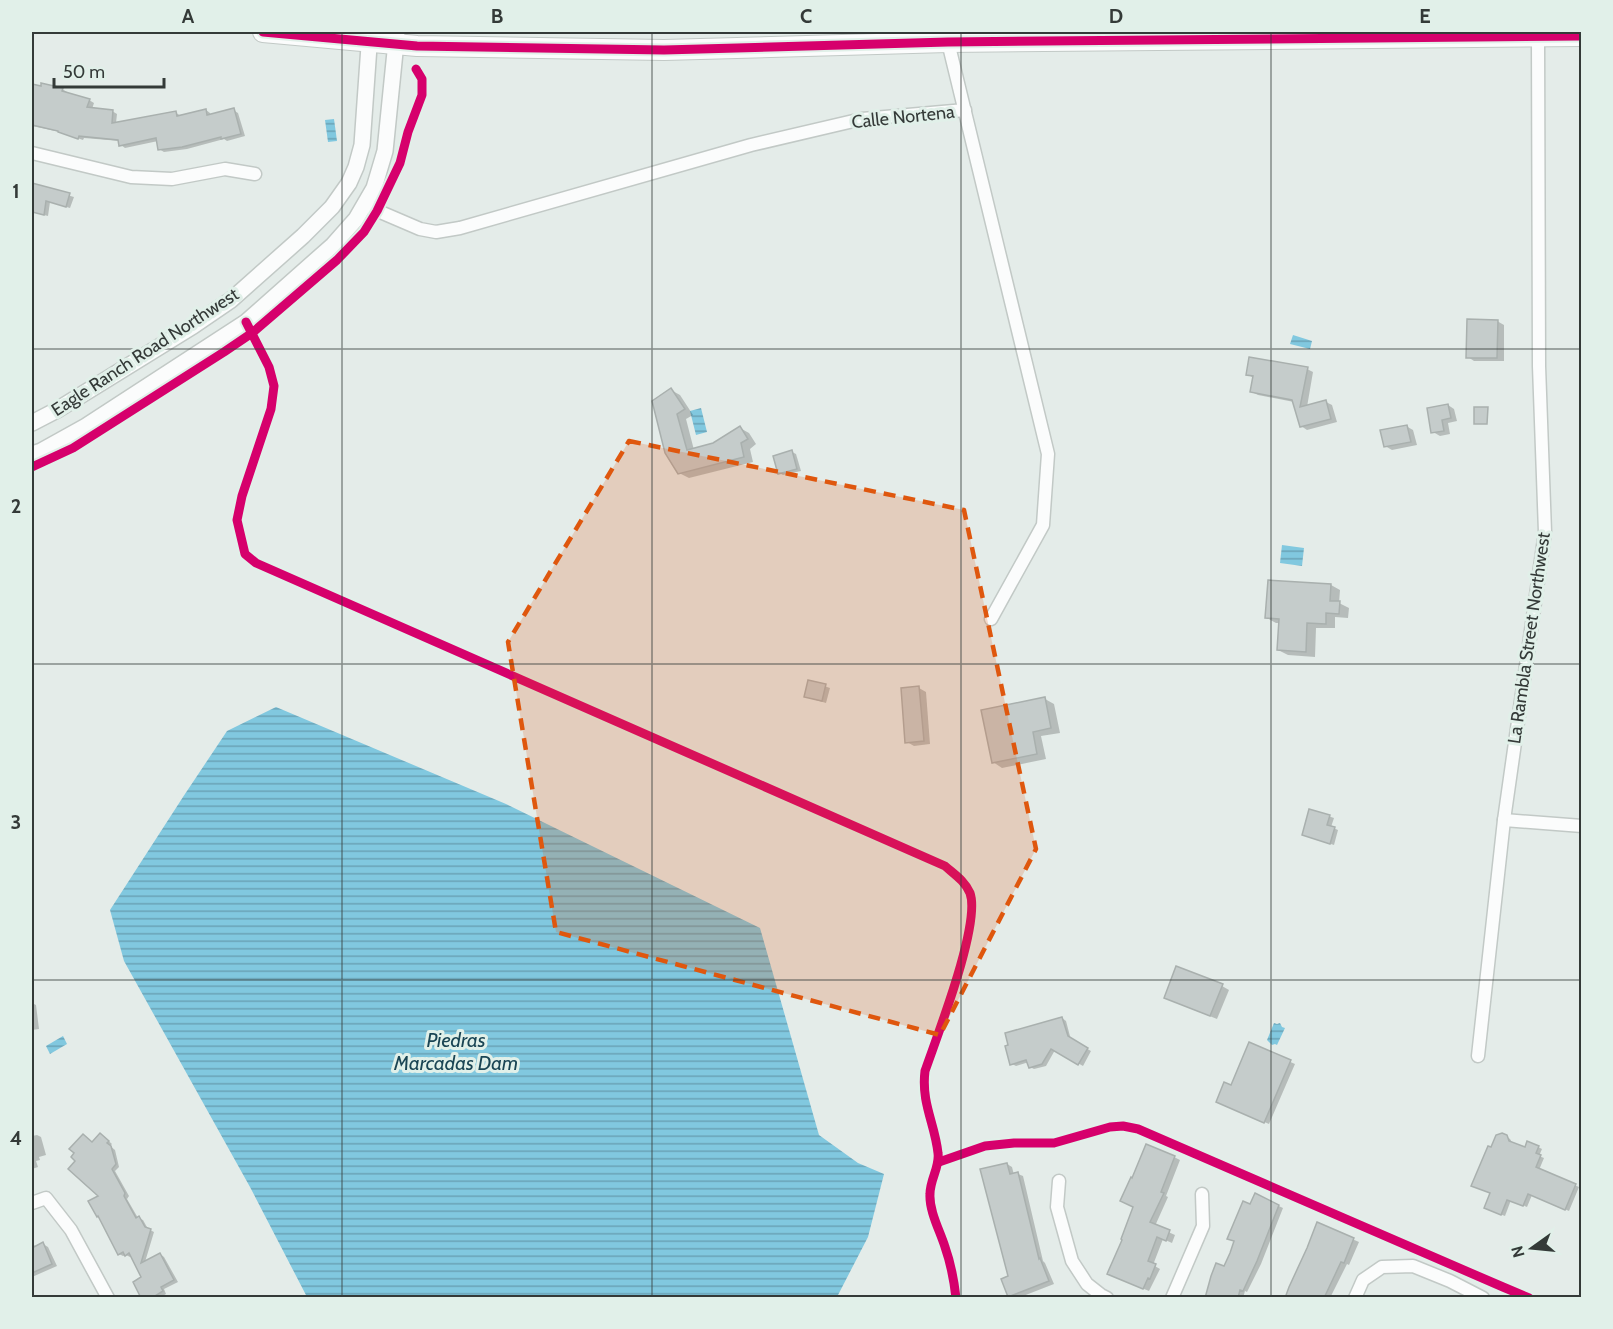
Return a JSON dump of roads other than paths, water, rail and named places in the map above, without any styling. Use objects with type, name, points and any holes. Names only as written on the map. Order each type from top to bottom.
[{"type":"main road","points":[[263,32],[396,38],[417,46],[664,50],[948,42],[1539,34],[1581,36]]},
{"type":"street","name":"La Rambla Street Northwest","points":[[1478,1056],[1504,820],[1545,532],[1539,366],[1539,34]]},
{"type":"street","name":"Eagle Ranch Road Northwest","points":[[32,423],[193,326],[231,300],[332,207],[349,183],[362,145],[369,37]]},
{"type":"street","name":"Eagle Ranch Road Northwest","points":[[32,454],[86,426],[246,322],[333,245],[356,219],[374,188],[386,151],[396,38]]},
{"type":"street","points":[[948,42],[965,110]]},
{"type":"street","name":"Calle Nortena","points":[[364,205],[420,229],[444,231],[751,145],[818,129],[862,119],[965,110],[1048,454],[1043,525],[991,619]]},
{"type":"street","points":[[32,153],[131,177],[172,178],[225,169],[255,174]]},
{"type":"street","points":[[1504,820],[1581,826]]},
{"type":"street","points":[[1059,1181],[1057,1207],[1072,1261],[1087,1284],[1107,1298]]},
{"type":"street","points":[[1172,1298],[1203,1226],[1202,1194]]},
{"type":"street","points":[[32,1203],[46,1198],[71,1230],[108,1298]]},
{"type":"street","points":[[1355,1298],[1363,1280],[1382,1267],[1413,1266],[1483,1298]]},
{"type":"water","points":[[334,119],[337,141],[328,142],[325,120]]},
{"type":"water","points":[[1293,335],[1312,341],[1310,349],[1290,344]]},
{"type":"water","points":[[701,408],[707,432],[696,435],[690,411]]},
{"type":"water","points":[[1282,545],[1304,548],[1302,566],[1280,563]]},
{"type":"water","name":"Piedras Marcadas Dam","points":[[276,707],[506,804],[760,928],[819,1135],[858,1163],[884,1174],[868,1237],[837,1297],[307,1297],[250,1187],[124,961],[110,910],[227,731]]},
{"type":"water","points":[[1274,1023],[1280,1023],[1285,1028],[1277,1045],[1272,1045],[1267,1040]]},
{"type":"water","points":[[63,1036],[67,1044],[50,1054],[46,1046]]}]
